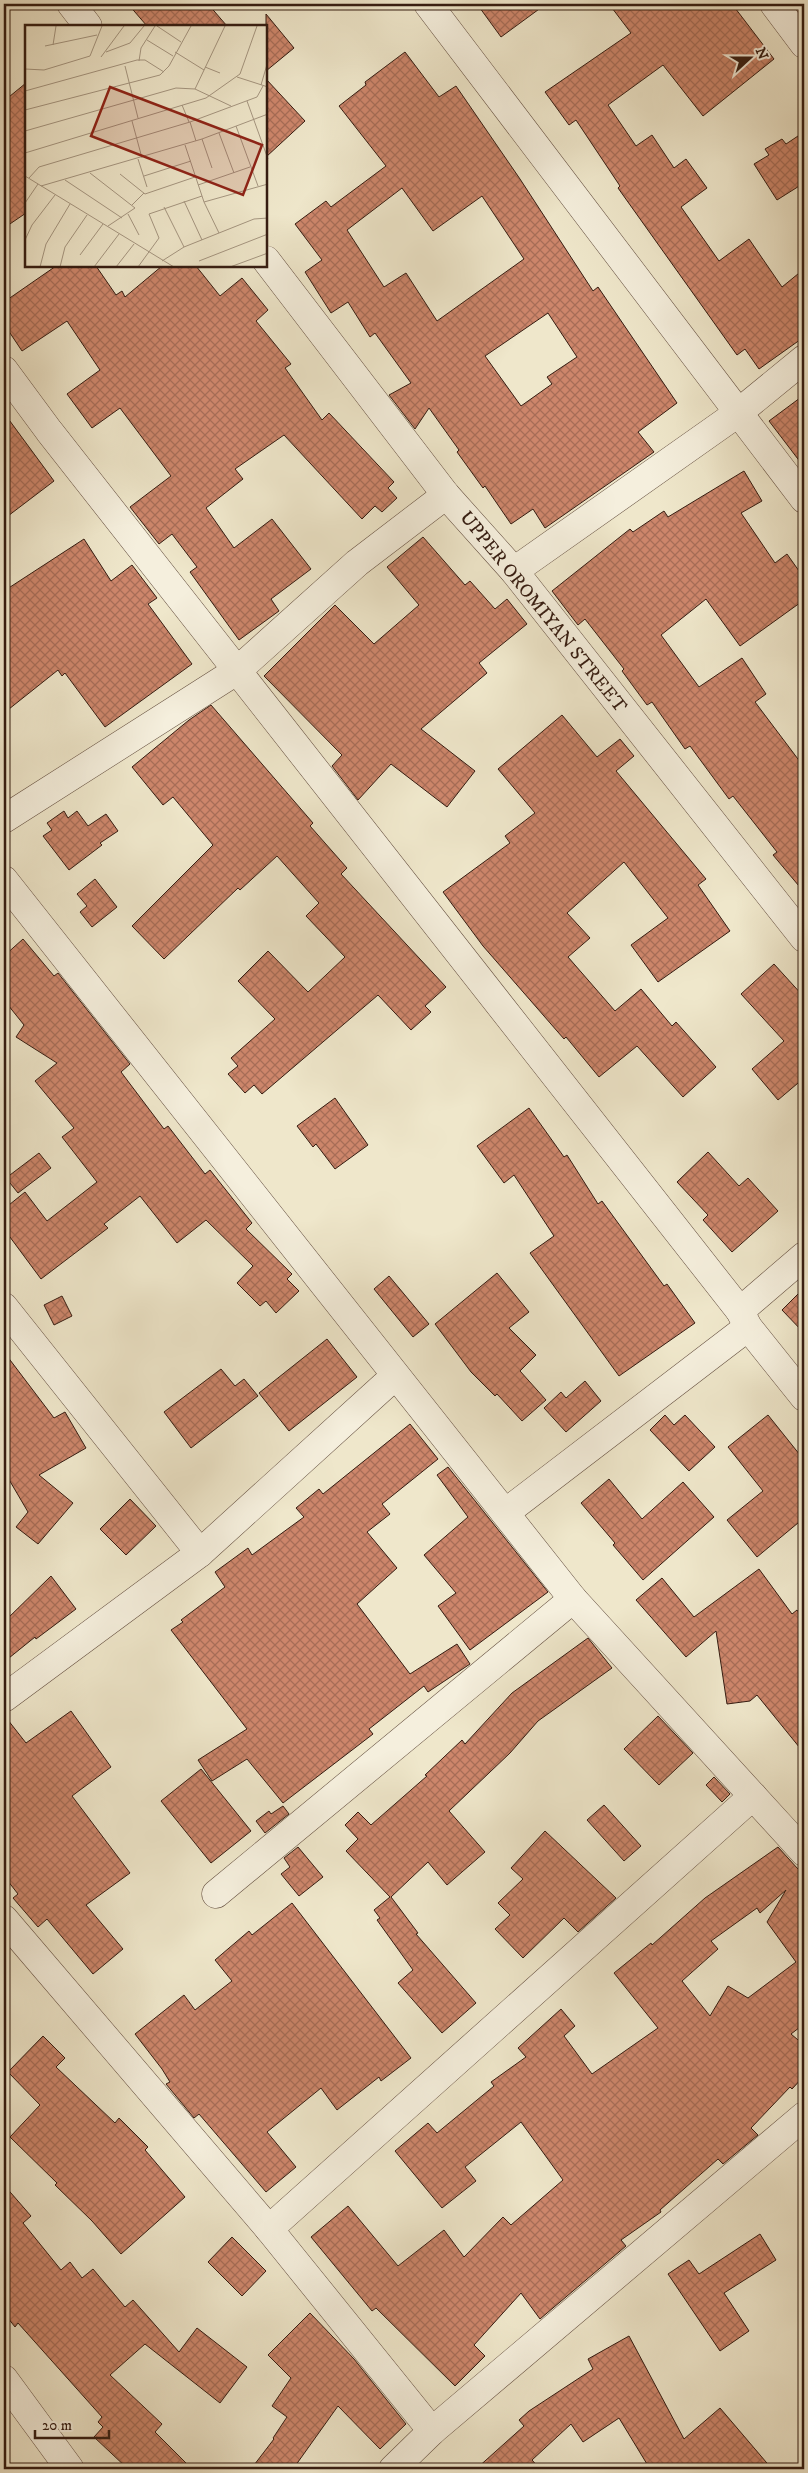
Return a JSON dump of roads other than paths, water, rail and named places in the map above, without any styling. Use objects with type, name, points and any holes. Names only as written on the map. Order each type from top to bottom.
[{"type":"street","points":[[71,4],[87,25]]},
{"type":"street","points":[[428,4],[804,498]]},
{"type":"street","points":[[774,4],[804,44]]},
{"type":"street","name":"UPPER OROMIYAN STREET","points":[[268,263],[446,495],[514,571],[804,938]]},
{"type":"street","points":[[514,571],[738,413],[804,360]]},
{"type":"street","points":[[4,370],[49,431],[238,670],[804,1397]]},
{"type":"street","points":[[4,819],[238,670],[357,563],[446,495]]},
{"type":"street","points":[[4,880],[573,1599],[804,1852]]},
{"type":"street","points":[[505,1513],[744,1319],[804,1256]]},
{"type":"street","points":[[4,1306],[200,1553]]},
{"type":"street","points":[[4,1698],[200,1553],[395,1376]]},
{"type":"street","points":[[216,1894],[573,1599]]},
{"type":"street","points":[[269,2229],[753,1796]]},
{"type":"street","points":[[4,1920],[269,2229],[432,2431]]},
{"type":"street","points":[[393,2469],[432,2431],[804,2116]]},
{"type":"street","points":[[4,2379],[70,2469]]}]
